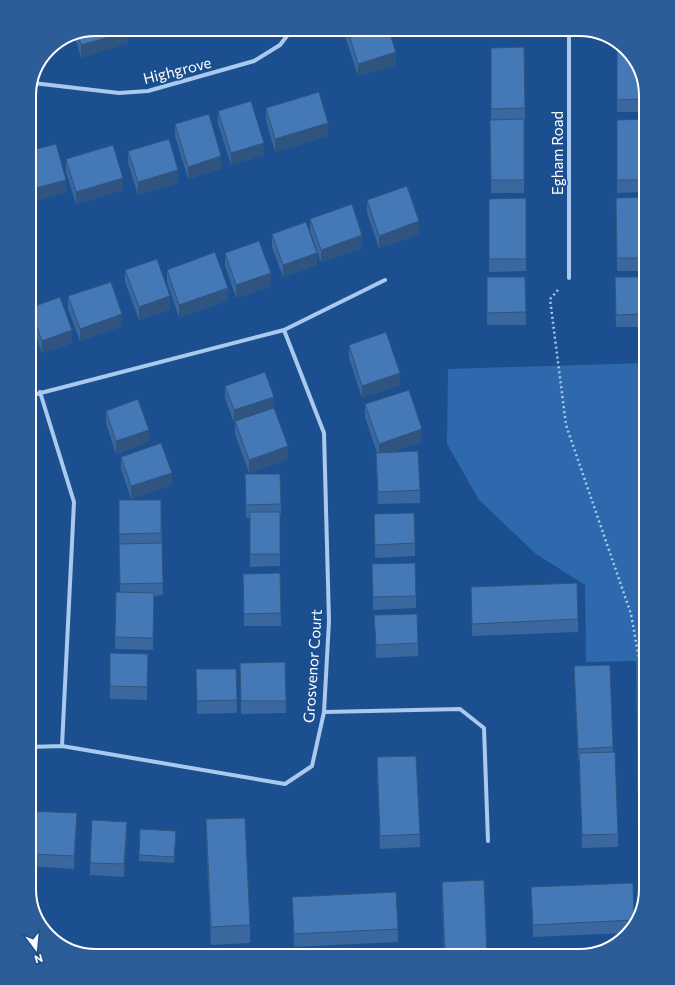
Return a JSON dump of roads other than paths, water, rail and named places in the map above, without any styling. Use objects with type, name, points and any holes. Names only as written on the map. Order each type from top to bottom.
[{"type":"street","name":"Highgrove","points":[[38,83],[119,93],[148,91],[254,61],[280,45],[287,36]]},
{"type":"street","name":"Egham Road","points":[[569,36],[569,278]]},
{"type":"street","points":[[36,393],[284,330],[385,280]]},
{"type":"street","name":"Grosvenor Court","points":[[36,747],[62,746],[285,784],[312,766],[324,712],[329,621],[324,433],[284,330]]},
{"type":"street","points":[[40,392],[74,502],[62,746]]},
{"type":"street","points":[[324,712],[460,709],[484,728],[488,841]]}]
